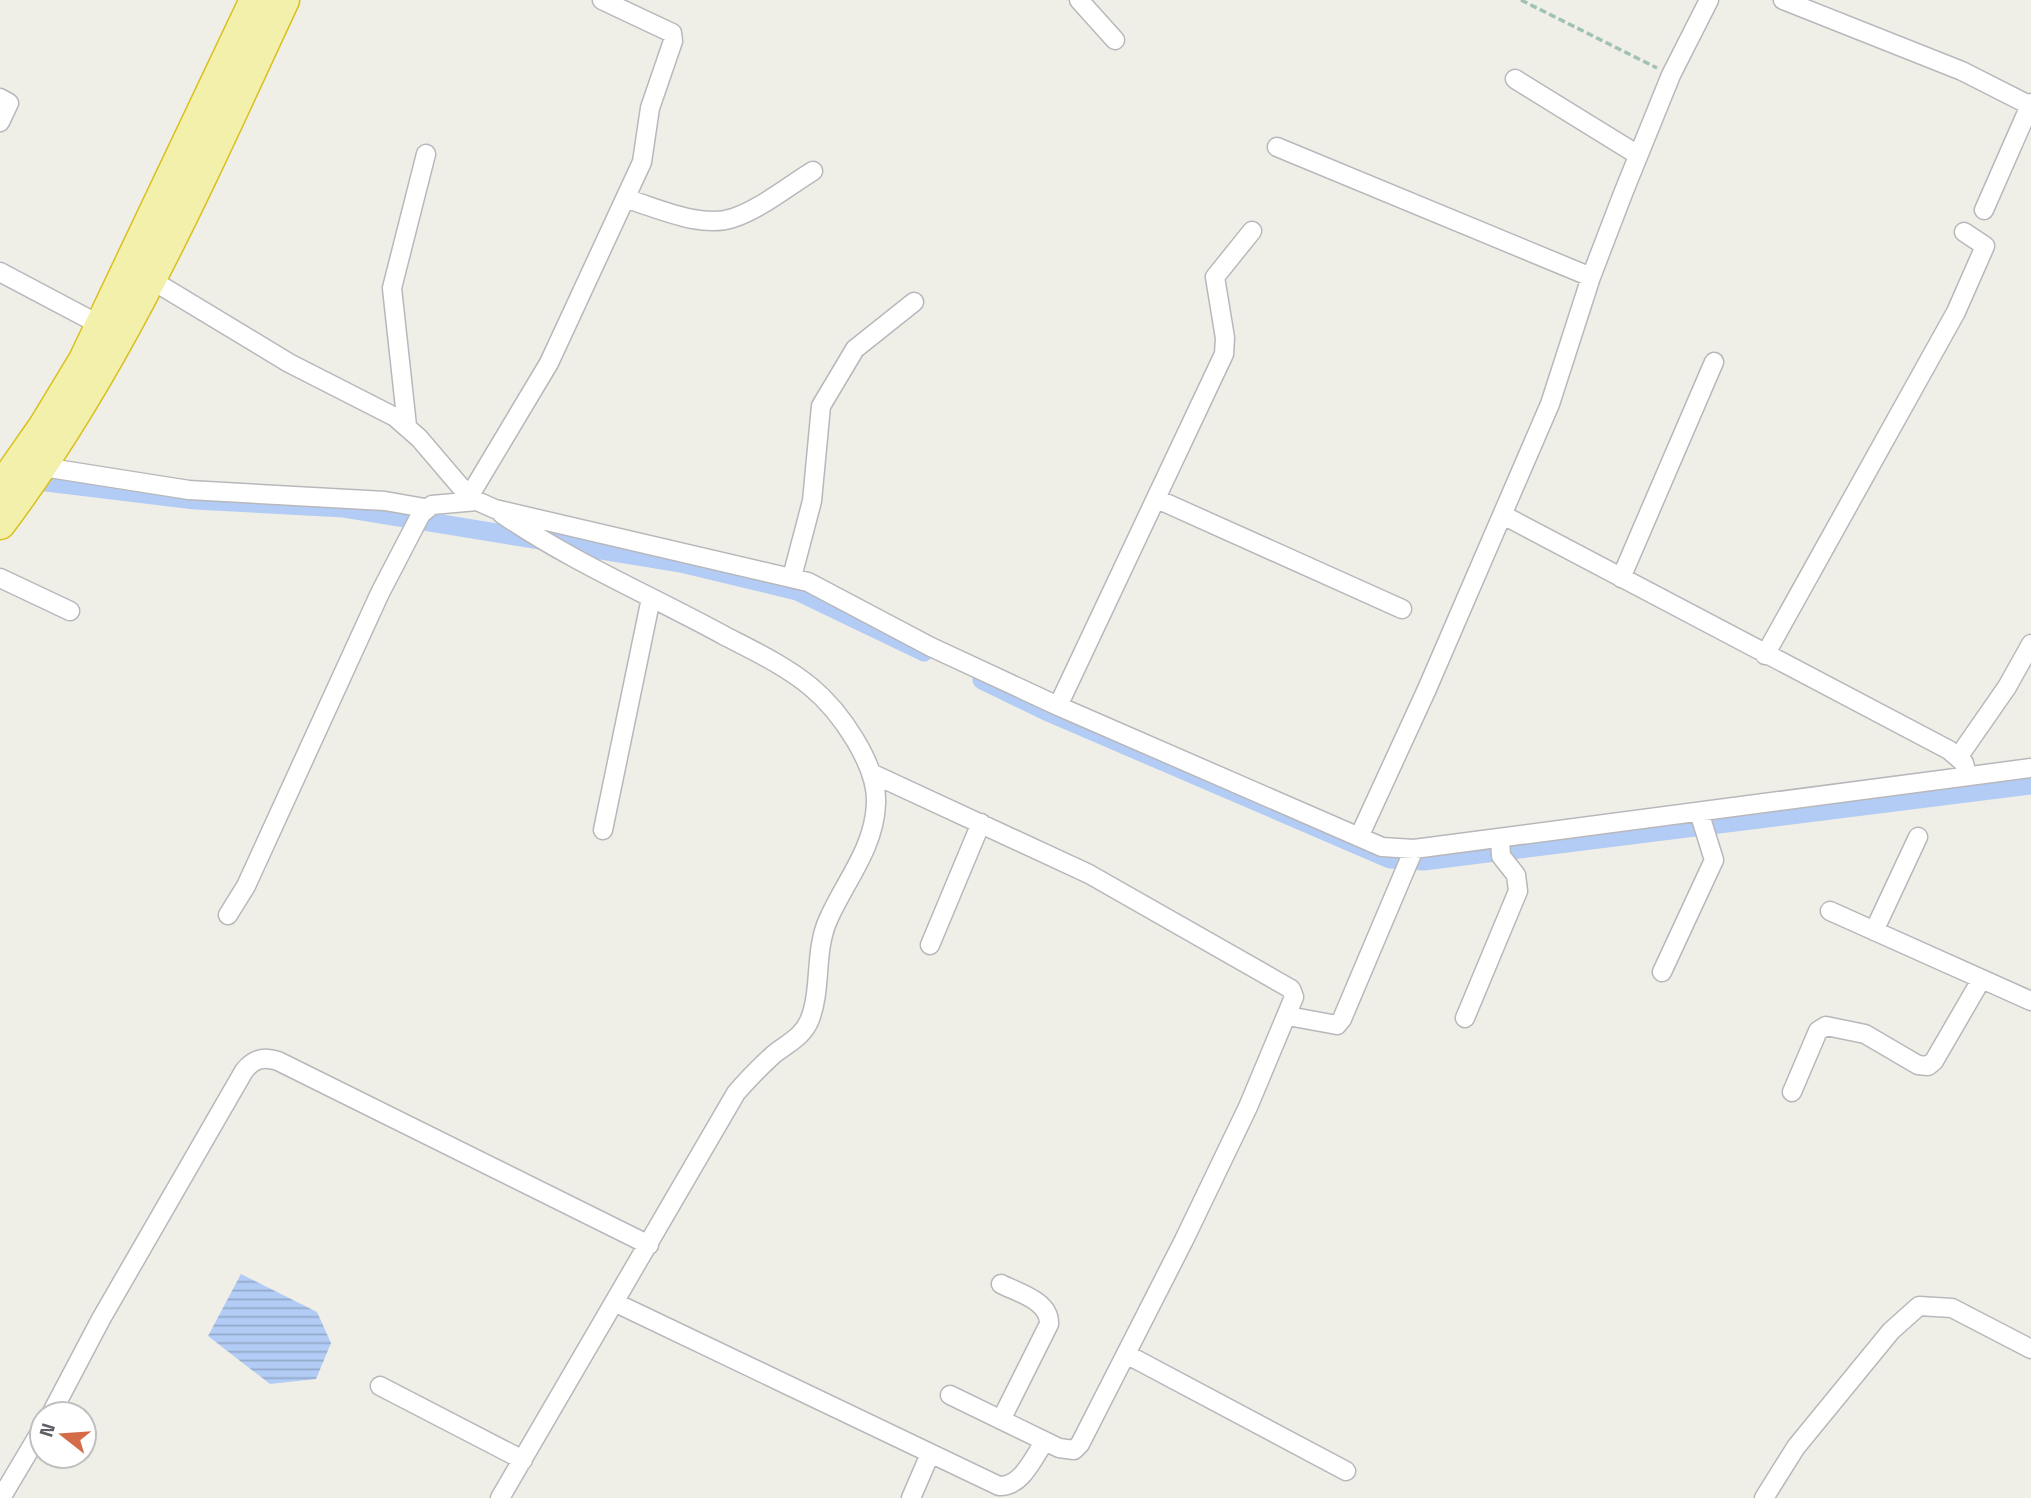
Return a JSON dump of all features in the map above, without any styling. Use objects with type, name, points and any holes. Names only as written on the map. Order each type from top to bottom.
[{"type":"highway","points":[[0,489],[20,465],[85,360],[255,0]]},
{"type":"highway","points":[[0,524],[20,465],[70,426],[150,279],[284,0]]},
{"type":"street","points":[[474,498],[549,363],[639,174],[650,108],[673,41],[667,29],[602,0]]},
{"type":"street","points":[[1079,0],[1115,40]]},
{"type":"street","points":[[1359,837],[1550,404],[1591,277],[1638,155],[1671,75],[1709,0]]},
{"type":"street","points":[[1783,0],[1962,71],[2031,105],[1984,210]]},
{"type":"street","points":[[1515,79],[1638,155]]},
{"type":"street","points":[[0,98],[9,103],[0,122]]},
{"type":"street","points":[[1278,147],[1591,277]]},
{"type":"street","points":[[407,426],[392,288],[426,154]]},
{"type":"street","points":[[627,199],[700,220],[718,221],[734,218],[813,171]]},
{"type":"street","points":[[1058,706],[1224,354],[1225,338],[1215,277],[1252,231]]},
{"type":"street","points":[[1765,655],[1956,312],[1985,246],[1964,232]]},
{"type":"street","points":[[0,272],[102,326]]},
{"type":"street","points":[[150,279],[289,363],[407,426],[474,498],[495,509],[545,544],[781,666],[812,687],[830,706],[859,748],[876,788],[874,818],[857,869],[828,918],[820,940],[810,1020],[800,1037],[775,1054],[736,1093],[500,1498]]},
{"type":"street","points":[[792,577],[812,501],[821,406],[855,349],[914,302]]},
{"type":"street","points":[[1621,578],[1714,362]]},
{"type":"street","points":[[20,465],[189,490],[385,501],[421,515]]},
{"type":"street","points":[[228,915],[246,886],[380,593],[421,515],[432,505],[474,498]]},
{"type":"street","points":[[1157,499],[1402,609]]},
{"type":"street","points":[[495,509],[792,577],[1058,706],[1359,837],[1412,857],[1703,822],[1967,776],[2031,768]]},
{"type":"street","points":[[1503,515],[1765,655],[1882,712],[1959,756],[1967,776]]},
{"type":"street","points":[[0,578],[70,611]]},
{"type":"street","points":[[603,830],[651,597]]},
{"type":"street","points":[[1959,756],[2007,687],[2031,645]]},
{"type":"street","points":[[871,773],[1089,874],[1291,989],[1293,1004],[1208,1192],[1080,1444],[1067,1451],[950,1395]]},
{"type":"street","points":[[1662,972],[1714,860],[1703,822]]},
{"type":"street","points":[[930,944],[981,823]]},
{"type":"street","points":[[1874,931],[1919,837]]},
{"type":"street","points":[[1465,1018],[1518,891],[1516,876],[1500,847]]},
{"type":"street","points":[[1288,1016],[1329,1025],[1336,1025],[1342,1019],[1412,857]]},
{"type":"street","points":[[1830,911],[2031,1002]]},
{"type":"street","points":[[1792,1091],[1818,1031],[1826,1026],[1865,1034],[1918,1065],[1928,1066],[1934,1061],[1982,980]]},
{"type":"street","points":[[59,1400],[244,1071],[250,1063],[261,1058],[278,1061],[649,1245]]},
{"type":"street","points":[[1001,1284],[1044,1306],[1050,1314],[1049,1324],[1001,1420]]},
{"type":"street","points":[[616,1303],[999,1486],[1010,1486],[1018,1480],[1045,1441]]},
{"type":"street","points":[[1764,1498],[1796,1447],[1891,1331],[1919,1306],[1952,1308],[2031,1349]]},
{"type":"street","points":[[1126,1353],[1346,1471]]},
{"type":"street","points":[[380,1386],[523,1460]]},
{"type":"street","points":[[1,1498],[28,1453]]},
{"type":"street","points":[[911,1498],[930,1454]]},
{"type":"path","points":[[1521,0],[1671,75]]},
{"type":"water","points":[[241,1274],[317,1312],[331,1343],[316,1379],[270,1384],[208,1336]]},
{"type":"waterway","points":[[38,481],[195,500],[344,508],[681,563],[797,591],[924,652]]},
{"type":"waterway","points":[[982,680],[1046,711],[1390,859],[1424,861],[2031,785]]}]
